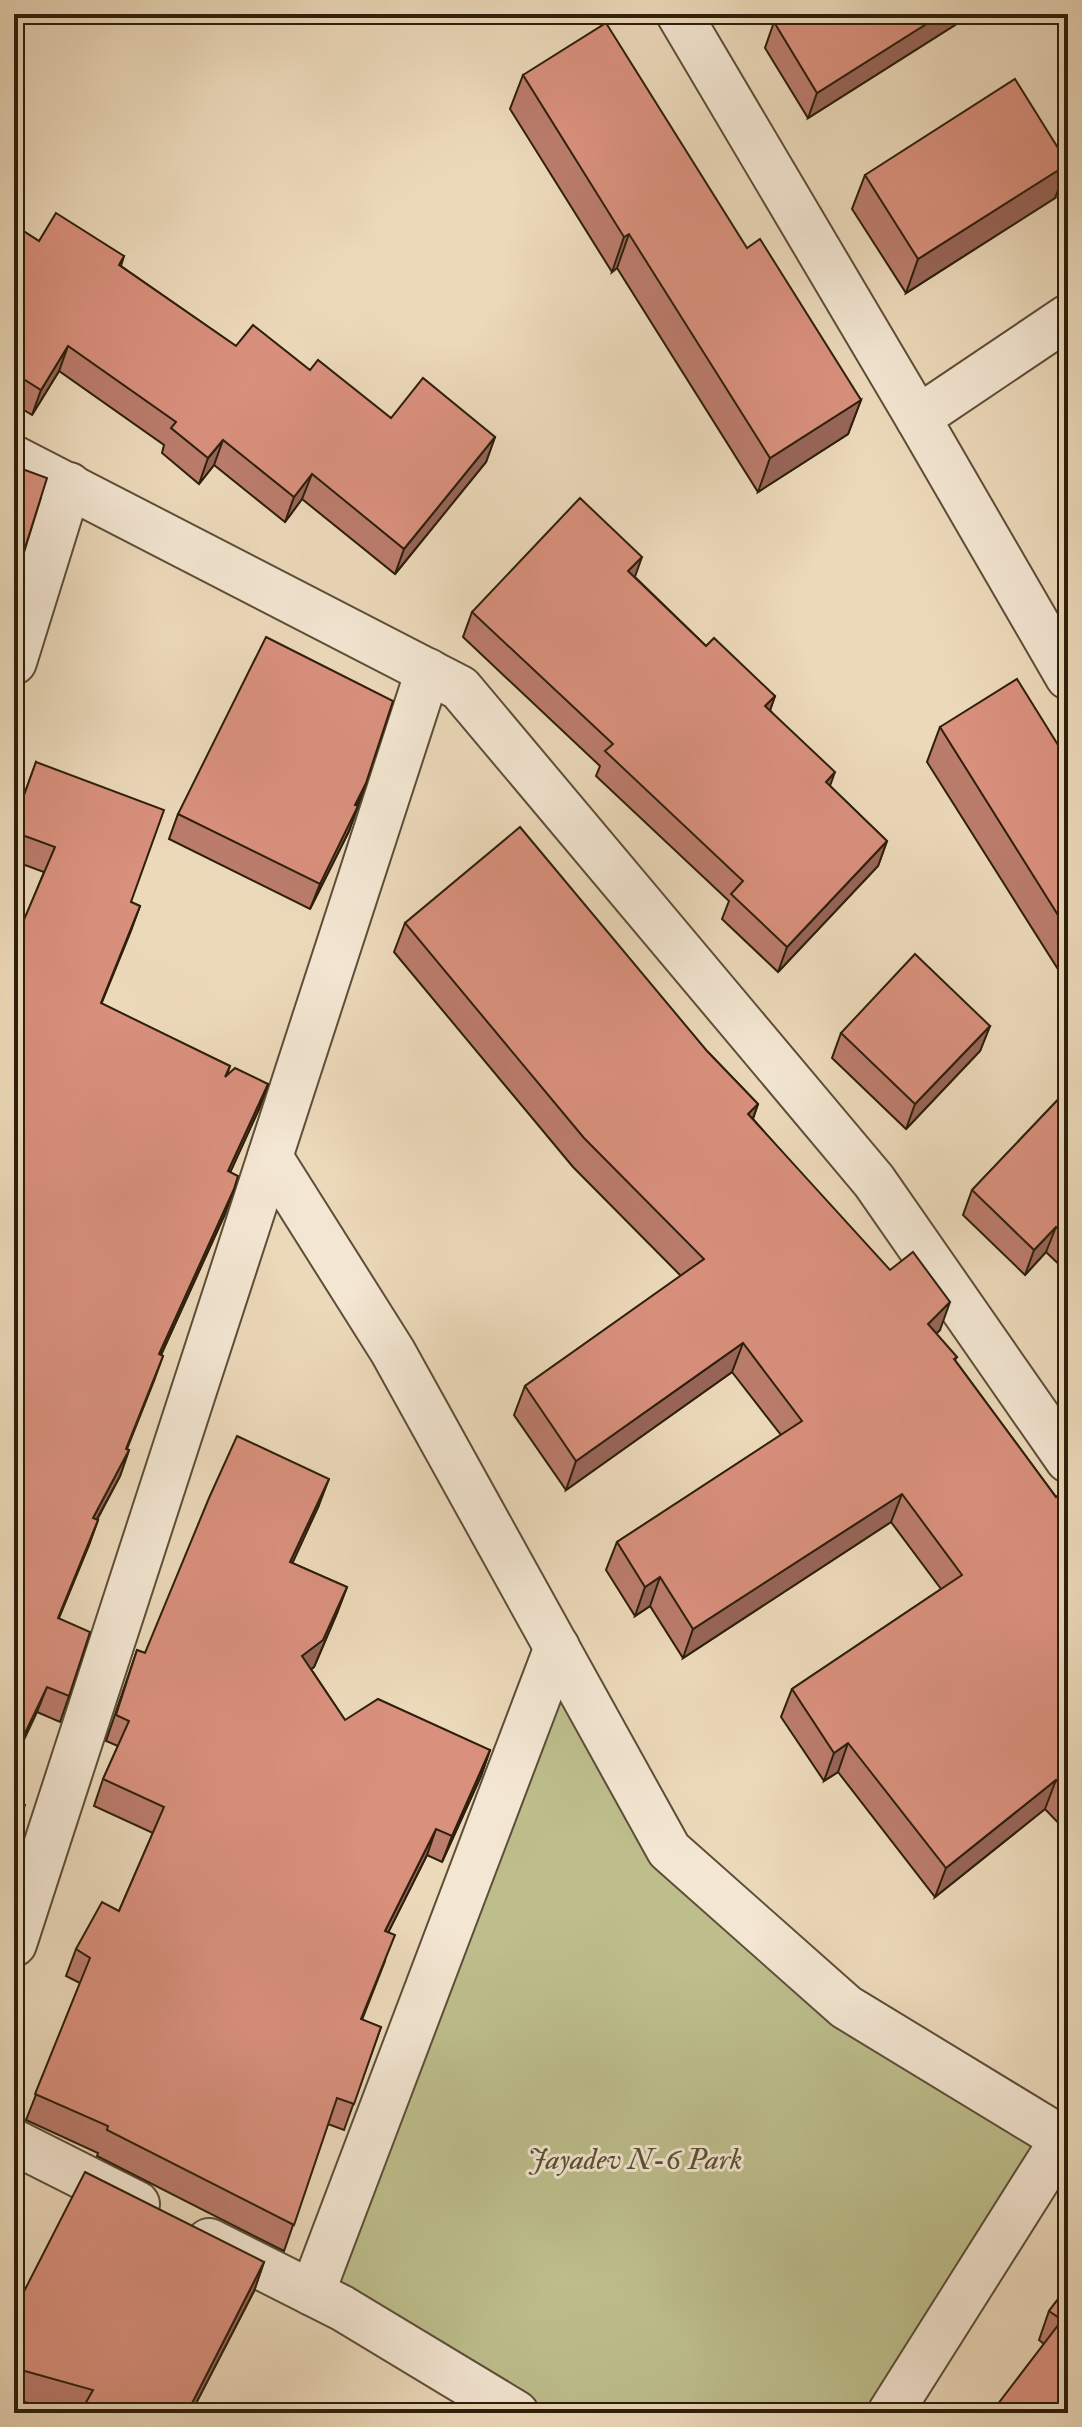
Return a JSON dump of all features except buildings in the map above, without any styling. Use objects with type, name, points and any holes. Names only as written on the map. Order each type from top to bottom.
[{"type":"street","points":[[679,14],[1068,677]]},
{"type":"street","points":[[918,418],[1068,317]]},
{"type":"street","points":[[14,458],[460,688],[874,1181],[1068,1460]]},
{"type":"street","points":[[14,662],[69,485]]},
{"type":"street","points":[[14,1944],[428,671]]},
{"type":"street","points":[[270,1157],[393,1352],[669,1850],[846,2007],[1066,2139],[890,2413]]},
{"type":"street","points":[[312,2293],[557,1647]]},
{"type":"street","points":[[14,2142],[342,2308],[516,2413]]},
{"type":"green space","name":"Jayadev N-6 Park","points":[[557,1647],[669,1850],[1063,2139],[890,2413],[516,2413],[312,2293]]}]
